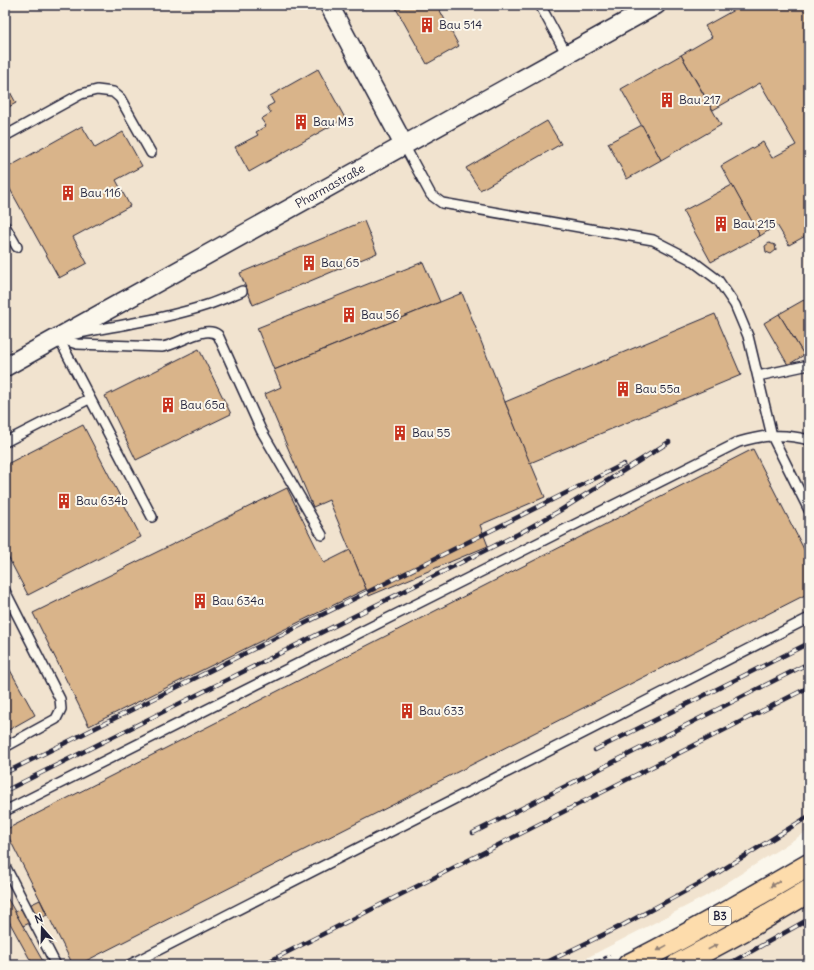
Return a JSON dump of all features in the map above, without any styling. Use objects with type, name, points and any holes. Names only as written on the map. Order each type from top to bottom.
[{"type":"main road","name":"B3","points":[[629,965],[733,909],[809,865]]},
{"type":"main road","name":"B3","points":[[678,965],[743,930],[809,891]]},
{"type":"street","points":[[329,5],[404,144]]},
{"type":"street","name":"Pharmastraße","points":[[5,367],[656,5]]},
{"type":"lane","points":[[540,5],[567,55]]},
{"type":"lane","points":[[5,136],[81,94],[97,90],[113,92],[120,98],[152,153]]},
{"type":"lane","points":[[404,144],[431,195],[442,203],[653,240],[690,258],[718,280],[735,305],[748,336],[772,436],[809,510]]},
{"type":"lane","points":[[5,226],[17,247]]},
{"type":"lane","points":[[58,337],[167,316],[207,305],[242,291]]},
{"type":"lane","points":[[58,337],[76,344],[162,347],[170,346],[206,331],[213,332],[218,335],[261,430],[285,474],[322,535]]},
{"type":"lane","points":[[58,337],[152,517]]},
{"type":"lane","points":[[758,376],[809,366]]},
{"type":"lane","points":[[5,442],[90,399]]},
{"type":"lane","points":[[5,811],[739,442],[754,438],[792,435],[809,440]]},
{"type":"lane","points":[[5,591],[60,699],[61,709],[56,719],[5,747]]},
{"type":"lane","points":[[129,965],[809,618]]},
{"type":"lane","points":[[5,866],[56,965]]},
{"type":"shaded area","points":[[5,5],[809,5],[809,830],[706,896],[573,965],[5,965]]},
{"type":"shaded area","points":[[809,905],[809,965],[704,965],[712,961]]},
{"type":"building","name":"Bau 514","points":[[394,5],[437,5],[459,46],[427,64]]},
{"type":"building","points":[[743,5],[809,5],[809,234],[789,245],[777,225],[760,236],[721,166],[763,142],[772,158],[796,145],[760,83],[713,110],[681,55],[712,37],[705,26]]},
{"type":"building","name":"Bau 217","points":[[681,55],[721,125],[661,160],[621,89]]},
{"type":"building","name":"Bau M3","points":[[318,69],[345,118],[249,172],[235,147],[258,135],[256,132],[266,126],[261,119],[271,113],[267,107],[274,103],[270,96]]},
{"type":"building","points":[[9,90],[16,103],[5,109],[5,92]]},
{"type":"building","points":[[547,121],[561,144],[480,190],[466,168]]},
{"type":"building","points":[[642,125],[661,160],[627,179],[608,143]]},
{"type":"building","name":"Bau 116","points":[[82,126],[95,148],[123,132],[142,166],[116,180],[130,206],[73,237],[87,263],[59,278],[5,180],[5,169]]},
{"type":"building","name":"Bau 215","points":[[732,185],[760,236],[711,262],[683,211]]},
{"type":"building","name":"Bau 65","points":[[364,221],[377,253],[253,305],[240,273]]},
{"type":"building","points":[[769,243],[775,245],[776,250],[771,254],[766,252],[765,246]]},
{"type":"building","name":"Bau 56","points":[[423,262],[440,302],[274,370],[257,328]]},
{"type":"building","name":"Bau 55","points":[[462,293],[505,402],[545,497],[480,525],[488,546],[369,596],[329,500],[313,507],[265,394],[281,387],[274,370]]},
{"type":"building","points":[[809,297],[809,353],[804,355],[779,314]]},
{"type":"building","name":"Bau 55a","points":[[715,314],[741,375],[530,463],[505,402]]},
{"type":"building","points":[[779,314],[804,355],[788,365],[764,323]]},
{"type":"building","name":"Bau 65a","points":[[199,349],[231,414],[136,460],[105,396]]},
{"type":"building","name":"Bau 634b","points":[[83,425],[141,537],[28,595],[5,551],[5,465]]},
{"type":"building","name":"Bau 633","points":[[753,449],[809,559],[809,593],[78,965],[73,965],[5,830]]},
{"type":"building","name":"Bau 634a","points":[[287,488],[324,563],[350,550],[366,589],[89,726],[33,613]]},
{"type":"building","points":[[5,661],[35,715],[5,732]]},
{"type":"building","points":[[5,894],[45,965],[33,965],[5,914]]},
{"type":"building","points":[[40,900],[47,915],[23,926],[15,912]]},
{"type":"railway","points":[[5,791],[518,534],[561,510],[669,442]]},
{"type":"railway","points":[[5,773],[624,464]]},
{"type":"railway","points":[[595,750],[809,643]]},
{"type":"railway","points":[[473,833],[809,663]]},
{"type":"railway","points":[[262,965],[809,687]]},
{"type":"railway","points":[[541,965],[623,925],[706,880],[809,816]]},
{"type":"railway","points":[[727,965],[809,919]]},
{"type":"place","name":"Bau 514","points":[[427,25]]},
{"type":"place","name":"Bau 217","points":[[667,100]]},
{"type":"place","name":"Bau M3","points":[[301,122]]},
{"type":"place","name":"Bau 116","points":[[68,193]]},
{"type":"place","name":"Bau 215","points":[[721,224]]},
{"type":"place","name":"Bau 65","points":[[309,263]]},
{"type":"place","name":"Bau 56","points":[[349,315]]},
{"type":"place","name":"Bau 55a","points":[[623,389]]},
{"type":"place","name":"Bau 65a","points":[[168,405]]},
{"type":"place","name":"Bau 55","points":[[400,433]]},
{"type":"place","name":"Bau 634b","points":[[64,501]]},
{"type":"place","name":"Bau 634a","points":[[200,601]]},
{"type":"place","name":"Bau 633","points":[[407,711]]}]
